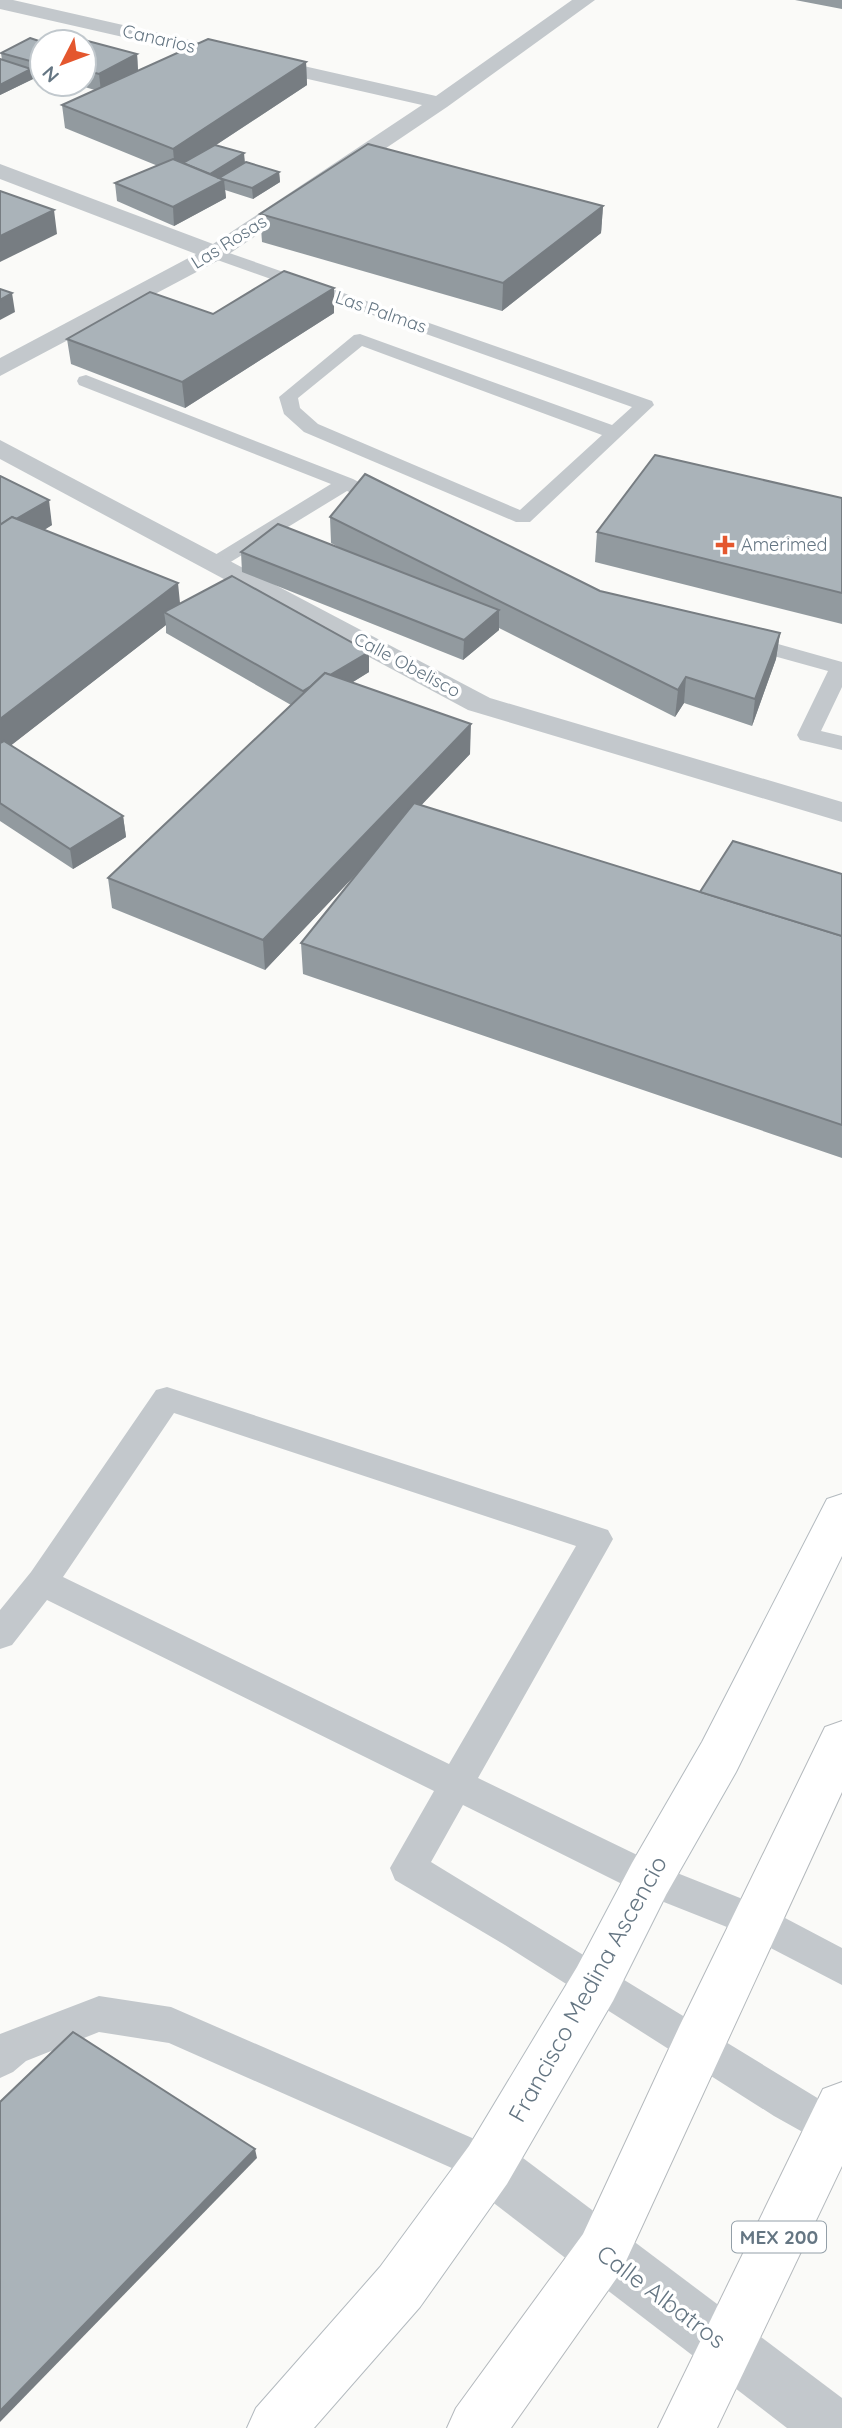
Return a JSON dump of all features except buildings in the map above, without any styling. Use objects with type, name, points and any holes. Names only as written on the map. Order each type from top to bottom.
[{"type":"main road","name":"Francisco Medina Ascencio","points":[[276,2428],[400,2287],[488,2165],[595,1984],[649,1879],[719,1757],[842,1513]]},
{"type":"main road","points":[[476,2428],[602,2253],[755,1921],[810,1814],[842,1742]]},
{"type":"main road","name":"MEX 200","points":[[687,2428],[838,2124]]},
{"type":"street","name":"Las Rosas","points":[[0,368],[215,253],[440,103],[585,0]]},
{"type":"street","name":"Canarios","points":[[0,3],[440,103]]},
{"type":"street","name":"Las Palmas","points":[[0,171],[215,253]]},
{"type":"street","name":"Calle Obelisco","points":[[0,448],[479,704],[842,812]]},
{"type":"street","name":"Calle Albatros","points":[[488,2165],[834,2428]]},
{"type":"lane","name":"Las Palmas","points":[[215,253],[645,405],[615,433]]},
{"type":"lane","points":[[360,339],[615,433],[523,518],[311,428],[291,410],[288,397],[360,339]]},
{"type":"lane","points":[[86,381],[346,483],[408,512]]},
{"type":"lane","points":[[217,562],[346,483]]},
{"type":"lane","points":[[724,635],[840,668],[808,735],[842,743]]},
{"type":"lane","points":[[0,1635],[42,1582],[167,1399],[597,1539],[408,1868],[508,1924],[595,1984],[697,2045],[838,2124]]},
{"type":"lane","points":[[42,1582],[649,1879],[755,1921],[842,1967]]},
{"type":"lane","points":[[0,2059],[13,2047],[99,2014],[171,2025],[488,2165]]},
{"type":"place","name":"Amerimed","points":[[725,545]]}]
